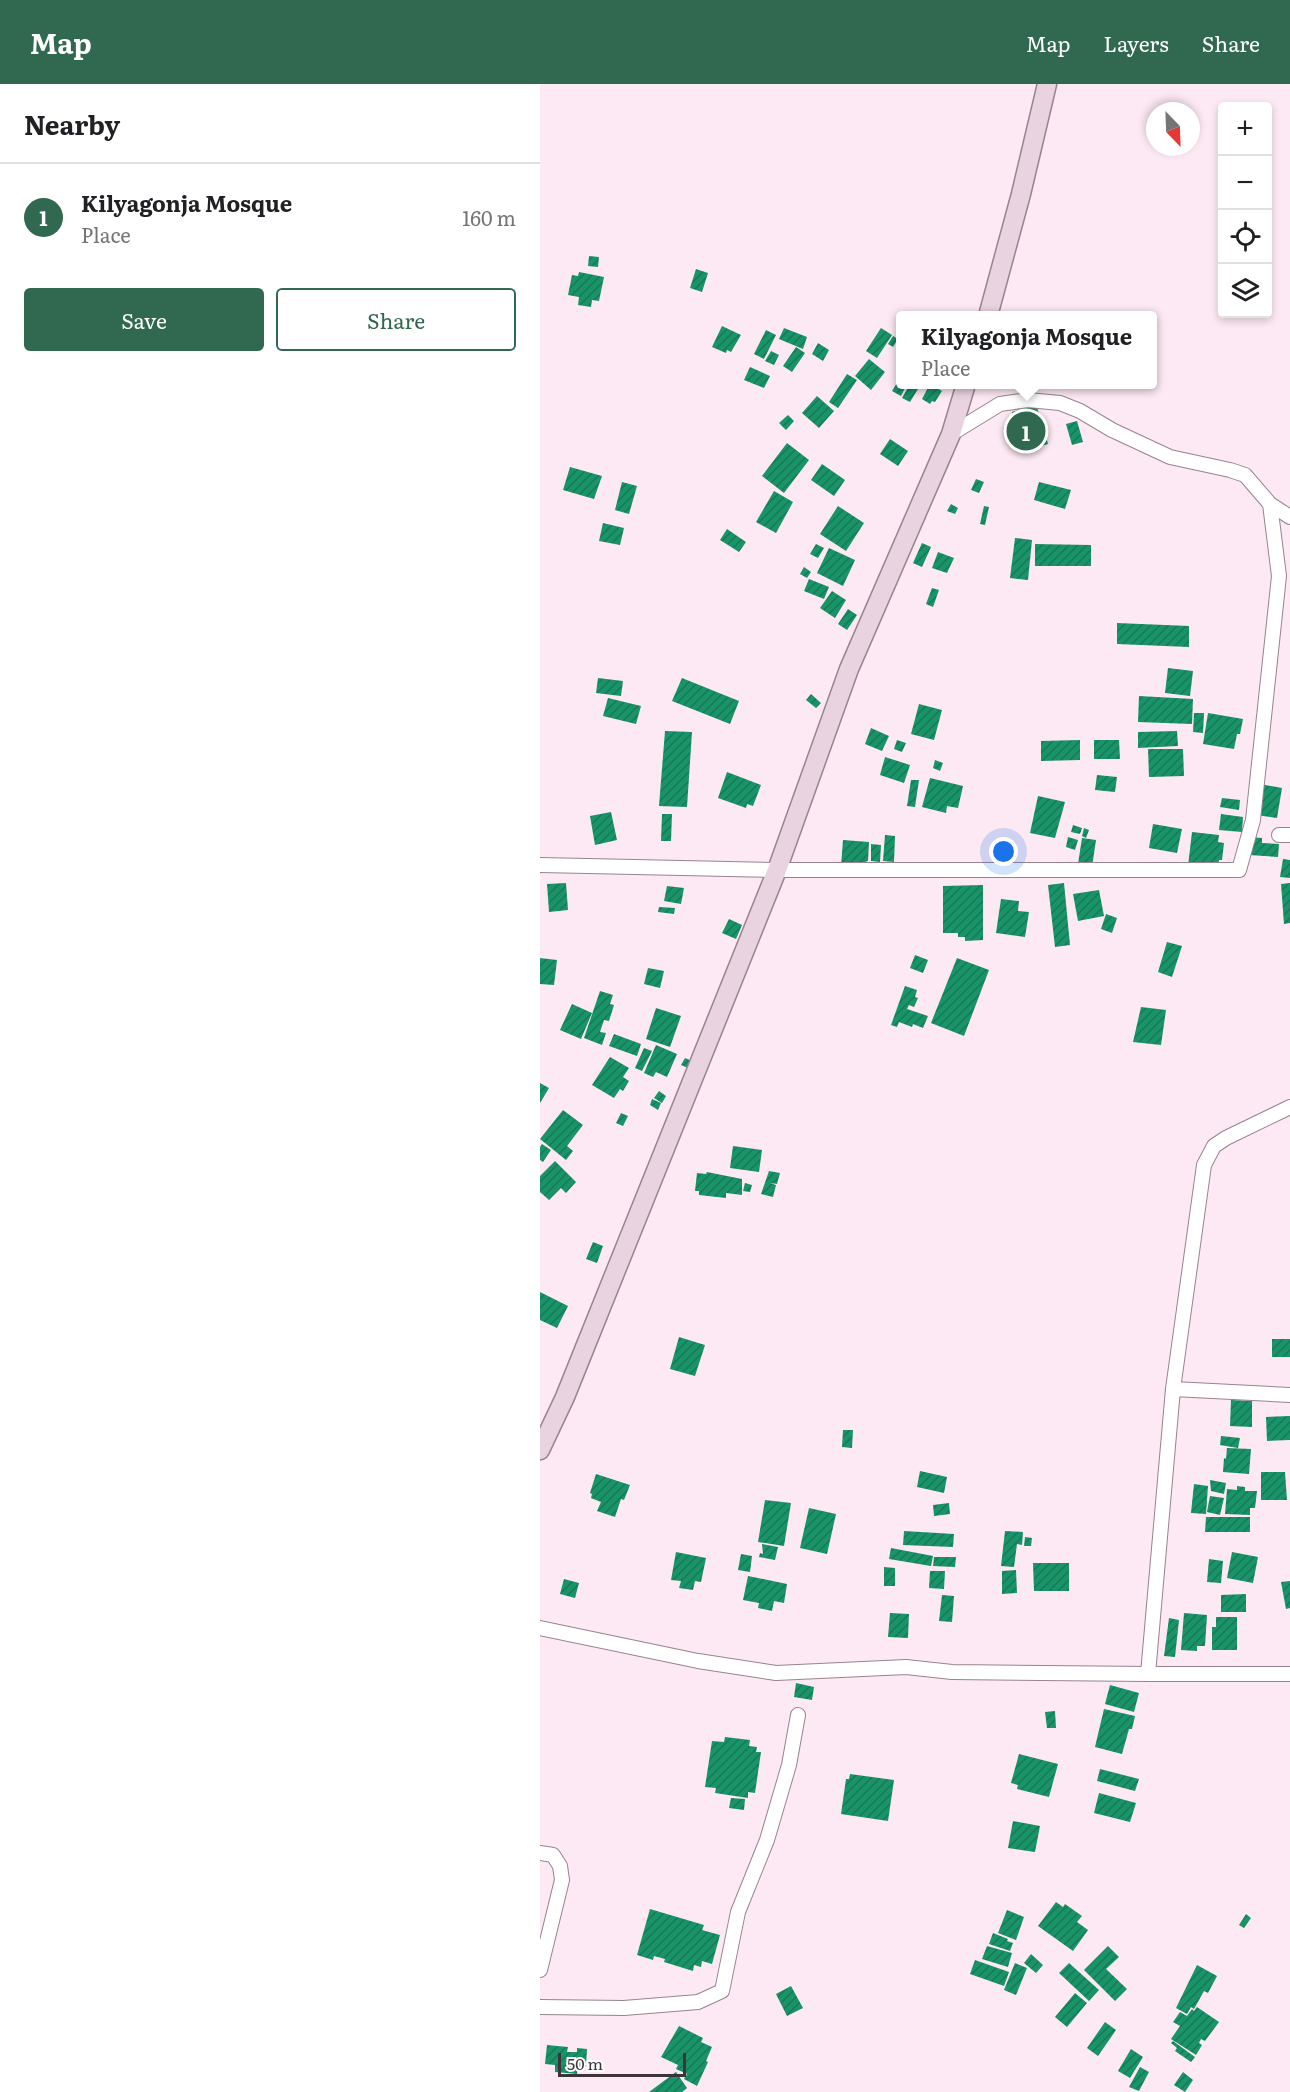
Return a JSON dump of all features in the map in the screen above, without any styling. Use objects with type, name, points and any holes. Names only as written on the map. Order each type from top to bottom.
[{"type":"street","points":[[989,311],[1021,194],[1047,84]]},
{"type":"street","points":[[540,1450],[570,1386],[777,870],[849,669],[951,434],[964,389]]},
{"type":"street","points":[[951,434],[1000,404],[1029,400],[1060,403],[1170,457],[1245,475],[1270,504],[1290,517]]},
{"type":"street","points":[[540,865],[777,870],[1239,870],[1253,820],[1279,576],[1270,504]]},
{"type":"street","points":[[1148,1674],[1173,1389],[1204,1164],[1214,1146],[1220,1142],[1290,1107]]},
{"type":"street","points":[[1173,1389],[1290,1395]]},
{"type":"street","points":[[540,1628],[698,1661],[776,1673],[906,1667],[952,1672],[1290,1674]]},
{"type":"street","points":[[540,2007],[624,2008],[698,2002],[722,1991],[738,1912],[770,1829],[789,1765],[798,1715]]},
{"type":"street","points":[[540,1853],[553,1855],[560,1866],[561,1880],[540,1970]]},
{"type":"building","points":[[589,256],[599,257],[598,267],[588,266]]},
{"type":"building","points":[[696,269],[708,273],[702,292],[690,288]]},
{"type":"building","points":[[579,272],[604,277],[599,301],[592,300],[591,307],[578,305],[579,297],[568,295],[572,275],[578,276]]},
{"type":"building","points":[[722,326],[741,335],[731,352],[727,350],[726,353],[712,347]]},
{"type":"building","points":[[784,328],[807,337],[803,349],[779,339]]},
{"type":"building","points":[[881,328],[892,335],[877,358],[866,351]]},
{"type":"building","points":[[766,330],[776,335],[764,359],[754,354]]},
{"type":"building","points":[[893,336],[896,338],[893,347],[888,344]]},
{"type":"building","points":[[818,343],[829,350],[823,361],[812,354]]},
{"type":"building","points":[[796,347],[805,353],[792,372],[783,366]]},
{"type":"building","points":[[771,351],[779,355],[774,365],[765,361]]},
{"type":"building","points":[[869,359],[885,372],[871,390],[855,376]]},
{"type":"building","points":[[750,367],[770,376],[764,388],[744,380]]},
{"type":"building","points":[[847,374],[857,380],[838,408],[829,402]]},
{"type":"building","points":[[896,384],[896,389],[904,389],[901,396],[892,391]]},
{"type":"building","points":[[907,389],[918,389],[910,402],[902,398]]},
{"type":"building","points":[[927,389],[942,391],[935,402],[932,401],[930,404],[922,399]]},
{"type":"building","points":[[817,396],[834,411],[819,428],[802,413]]},
{"type":"building","points":[[1036,404],[1048,444],[1030,449],[1028,442],[1022,444],[1020,437],[1011,440],[1006,425],[1015,423],[1012,412],[1018,410],[1017,406]]},
{"type":"building","points":[[788,415],[794,421],[786,430],[779,423]]},
{"type":"building","points":[[1077,421],[1083,442],[1072,445],[1066,424]]},
{"type":"building","points":[[890,439],[908,451],[898,466],[880,454]]},
{"type":"building","points":[[787,443],[809,460],[784,493],[762,476]]},
{"type":"building","points":[[822,464],[845,480],[834,496],[811,480]]},
{"type":"building","points":[[570,467],[602,476],[594,499],[563,490]]},
{"type":"building","points":[[976,479],[984,482],[979,493],[971,490]]},
{"type":"building","points":[[622,482],[637,486],[629,514],[615,510]]},
{"type":"building","points":[[1039,482],[1071,490],[1065,509],[1034,500]]},
{"type":"building","points":[[774,491],[793,502],[776,533],[756,522]]},
{"type":"building","points":[[951,504],[958,508],[955,514],[947,511]]},
{"type":"building","points":[[838,506],[864,523],[846,551],[820,534]]},
{"type":"building","points":[[984,506],[989,507],[985,525],[980,524]]},
{"type":"building","points":[[603,523],[624,528],[620,545],[599,541]]},
{"type":"building","points":[[727,529],[746,542],[739,552],[720,540]]},
{"type":"building","points":[[1015,538],[1032,540],[1028,580],[1010,578]]},
{"type":"building","points":[[922,543],[931,547],[922,567],[913,563]]},
{"type":"building","points":[[816,544],[824,548],[818,558],[810,554]]},
{"type":"building","points":[[1035,544],[1091,545],[1091,566],[1035,566]]},
{"type":"building","points":[[829,548],[855,560],[843,586],[817,573]]},
{"type":"building","points":[[938,552],[954,558],[947,573],[932,568]]},
{"type":"building","points":[[804,567],[811,572],[807,578],[800,574]]},
{"type":"building","points":[[809,579],[829,587],[824,599],[804,591]]},
{"type":"building","points":[[932,588],[939,590],[933,607],[926,604]]},
{"type":"building","points":[[832,591],[846,600],[835,618],[820,608]]},
{"type":"building","points":[[848,609],[857,615],[847,630],[838,624]]},
{"type":"building","points":[[1117,623],[1189,626],[1189,647],[1117,644]]},
{"type":"building","points":[[1168,668],[1193,671],[1190,696],[1165,693]]},
{"type":"building","points":[[598,678],[623,681],[621,696],[596,693]]},
{"type":"building","points":[[682,678],[739,701],[730,724],[672,701]]},
{"type":"building","points":[[811,694],[821,703],[816,708],[806,700]]},
{"type":"building","points":[[1139,696],[1193,699],[1192,724],[1138,722]]},
{"type":"building","points":[[608,698],[641,706],[636,724],[603,716]]},
{"type":"building","points":[[919,704],[942,710],[934,740],[911,734]]},
{"type":"building","points":[[1194,713],[1204,713],[1203,733],[1193,732]]},
{"type":"building","points":[[1208,713],[1243,719],[1234,749],[1203,744]]},
{"type":"building","points":[[871,728],[889,736],[882,751],[865,744]]},
{"type":"building","points":[[665,731],[692,732],[687,807],[659,806]]},
{"type":"building","points":[[1177,731],[1178,746],[1138,748],[1138,732]]},
{"type":"building","points":[[897,740],[906,743],[902,752],[894,749]]},
{"type":"building","points":[[1080,740],[1080,760],[1041,761],[1041,741]]},
{"type":"building","points":[[1094,740],[1119,740],[1120,759],[1094,759]]},
{"type":"building","points":[[1148,749],[1183,749],[1184,776],[1149,777]]},
{"type":"building","points":[[885,757],[910,765],[904,783],[880,775]]},
{"type":"building","points":[[935,760],[943,763],[940,771],[933,768]]},
{"type":"building","points":[[727,772],[761,785],[753,806],[747,804],[746,808],[718,798]]},
{"type":"building","points":[[1097,775],[1117,777],[1115,792],[1095,790]]},
{"type":"building","points":[[930,778],[963,786],[958,808],[947,806],[946,813],[922,807]]},
{"type":"building","points":[[911,780],[919,780],[915,807],[907,806]]},
{"type":"building","points":[[1260,784],[1282,788],[1277,818],[1256,815]]},
{"type":"building","points":[[1038,796],[1065,802],[1055,838],[1030,833]]},
{"type":"building","points":[[1222,798],[1240,800],[1239,810],[1220,807]]},
{"type":"building","points":[[611,812],[617,840],[595,845],[590,816]]},
{"type":"building","points":[[662,814],[672,814],[671,841],[661,841]]},
{"type":"building","points":[[1221,814],[1243,817],[1242,832],[1219,830]]},
{"type":"building","points":[[1153,824],[1182,829],[1177,853],[1149,848]]},
{"type":"building","points":[[1073,825],[1082,828],[1080,834],[1071,832]]},
{"type":"building","points":[[1084,828],[1089,830],[1086,838],[1082,836]]},
{"type":"building","points":[[1192,832],[1219,835],[1218,842],[1224,843],[1222,860],[1219,860],[1218,869],[1188,866]]},
{"type":"building","points":[[885,835],[895,836],[894,862],[883,861]]},
{"type":"building","points":[[1068,837],[1078,840],[1075,850],[1066,847]]},
{"type":"building","points":[[1251,837],[1262,838],[1262,843],[1279,844],[1278,857],[1249,855]]},
{"type":"building","points":[[1082,838],[1096,840],[1092,867],[1078,864]]},
{"type":"building","points":[[843,840],[869,842],[868,861],[865,861],[868,862],[867,868],[841,866]]},
{"type":"building","points":[[871,844],[881,845],[880,862],[871,861]]},
{"type":"building","points":[[1283,859],[1290,860],[1290,878],[1280,877]]},
{"type":"building","points":[[566,883],[568,910],[549,912],[547,884]]},
{"type":"building","points":[[1064,883],[1070,945],[1055,947],[1048,885]]},
{"type":"building","points":[[1290,883],[1290,923],[1284,924],[1281,884]]},
{"type":"building","points":[[983,885],[983,940],[965,941],[965,937],[958,937],[958,933],[943,933],[943,886]]},
{"type":"building","points":[[667,886],[684,888],[681,904],[664,901]]},
{"type":"building","points":[[1099,890],[1104,916],[1078,921],[1073,894]]},
{"type":"building","points":[[1001,899],[1019,901],[1018,911],[1029,912],[1025,937],[996,933]]},
{"type":"building","points":[[659,907],[675,908],[674,914],[658,912]]},
{"type":"building","points":[[1106,914],[1117,918],[1112,933],[1101,929]]},
{"type":"building","points":[[729,919],[742,925],[736,939],[722,933]]},
{"type":"building","points":[[1167,942],[1182,946],[1172,977],[1158,972]]},
{"type":"building","points":[[915,955],[928,960],[923,973],[910,968]]},
{"type":"building","points":[[540,958],[557,960],[554,985],[540,984]]},
{"type":"building","points":[[957,958],[989,970],[964,1036],[931,1023]]},
{"type":"building","points":[[648,968],[664,971],[660,988],[644,984]]},
{"type":"building","points":[[905,986],[917,990],[915,997],[918,998],[914,1007],[909,1005],[907,1009],[928,1016],[923,1028],[899,1022],[897,1027],[891,1025]]},
{"type":"building","points":[[600,991],[613,995],[610,1004],[614,1005],[609,1021],[604,1020],[600,1032],[606,1033],[602,1045],[584,1038]]},
{"type":"building","points":[[572,1004],[592,1013],[581,1039],[560,1030]]},
{"type":"building","points":[[1141,1007],[1166,1010],[1161,1045],[1133,1042]]},
{"type":"building","points":[[656,1008],[681,1016],[670,1047],[646,1039]]},
{"type":"building","points":[[614,1034],[641,1044],[637,1056],[609,1046]]},
{"type":"building","points":[[656,1045],[677,1054],[667,1077],[656,1072],[653,1077],[644,1073]]},
{"type":"building","points":[[644,1048],[652,1051],[642,1071],[635,1068]]},
{"type":"building","points":[[610,1057],[629,1068],[623,1077],[629,1081],[623,1091],[620,1089],[614,1098],[592,1085]]},
{"type":"building","points":[[685,1058],[692,1061],[688,1068],[681,1065]]},
{"type":"building","points":[[540,1083],[549,1088],[540,1103]]},
{"type":"building","points":[[659,1091],[666,1096],[662,1103],[654,1098]]},
{"type":"building","points":[[652,1099],[661,1103],[658,1110],[650,1105]]},
{"type":"building","points":[[563,1110],[583,1125],[567,1146],[573,1151],[566,1160],[540,1139]]},
{"type":"building","points":[[621,1113],[628,1116],[623,1126],[616,1123]]},
{"type":"building","points":[[542,1144],[551,1150],[543,1162],[540,1160]]},
{"type":"building","points":[[733,1146],[762,1150],[759,1172],[730,1168]]},
{"type":"building","points":[[555,1161],[576,1182],[566,1193],[561,1188],[549,1200],[540,1192],[540,1176]]},
{"type":"building","points":[[769,1171],[780,1173],[777,1184],[770,1183],[776,1185],[773,1197],[761,1194]]},
{"type":"building","points":[[707,1172],[742,1179],[742,1195],[726,1193],[726,1198],[699,1195],[699,1191],[695,1191],[697,1173],[706,1174]]},
{"type":"building","points":[[745,1183],[752,1185],[750,1192],[743,1191]]},
{"type":"building","points":[[593,1242],[603,1246],[597,1263],[586,1259]]},
{"type":"building","points":[[540,1292],[568,1306],[557,1328],[540,1320]]},
{"type":"building","points":[[679,1337],[705,1345],[695,1376],[670,1369]]},
{"type":"building","points":[[1272,1339],[1290,1339],[1290,1357],[1272,1357]]},
{"type":"building","points":[[1231,1400],[1252,1401],[1252,1427],[1230,1426]]},
{"type":"building","points":[[1290,1416],[1290,1440],[1267,1441],[1266,1417]]},
{"type":"building","points":[[843,1430],[853,1430],[852,1448],[842,1447]]},
{"type":"building","points":[[1221,1436],[1240,1438],[1238,1448],[1220,1445]]},
{"type":"building","points":[[1227,1448],[1251,1449],[1249,1474],[1223,1472]]},
{"type":"building","points":[[920,1471],[947,1477],[944,1493],[917,1487]]},
{"type":"building","points":[[1261,1472],[1285,1472],[1287,1500],[1261,1500]]},
{"type":"building","points":[[596,1474],[630,1485],[624,1500],[621,1499],[615,1517],[597,1511],[601,1502],[591,1498],[590,1493]]},
{"type":"building","points":[[1210,1480],[1226,1483],[1224,1494],[1211,1491]]},
{"type":"building","points":[[1194,1484],[1208,1486],[1206,1514],[1191,1513]]},
{"type":"building","points":[[1237,1486],[1245,1487],[1245,1491],[1257,1491],[1255,1508],[1250,1508],[1250,1515],[1225,1514],[1227,1489],[1237,1490]]},
{"type":"building","points":[[1210,1496],[1224,1498],[1220,1515],[1207,1512]]},
{"type":"building","points":[[765,1500],[791,1503],[784,1546],[758,1542]]},
{"type":"building","points":[[949,1503],[950,1514],[934,1516],[933,1505]]},
{"type":"building","points":[[809,1508],[836,1514],[827,1554],[800,1548]]},
{"type":"building","points":[[1206,1517],[1250,1517],[1250,1532],[1205,1532]]},
{"type":"building","points":[[904,1531],[954,1534],[953,1547],[903,1545]]},
{"type":"building","points":[[1005,1531],[1023,1532],[1022,1545],[1017,1544],[1014,1567],[1001,1566]]},
{"type":"building","points":[[1025,1537],[1032,1538],[1031,1546],[1024,1546]]},
{"type":"building","points":[[762,1544],[778,1547],[775,1560],[759,1557],[760,1553],[763,1554]]},
{"type":"building","points":[[891,1548],[933,1556],[931,1566],[889,1559]]},
{"type":"building","points":[[676,1552],[706,1558],[701,1582],[695,1581],[693,1590],[679,1588],[681,1581],[671,1580]]},
{"type":"building","points":[[1232,1552],[1258,1557],[1253,1583],[1227,1578]]},
{"type":"building","points":[[741,1554],[752,1556],[750,1572],[738,1570]]},
{"type":"building","points":[[934,1557],[956,1557],[955,1567],[933,1566]]},
{"type":"building","points":[[1209,1559],[1223,1561],[1221,1583],[1207,1582]]},
{"type":"building","points":[[1033,1563],[1069,1563],[1069,1591],[1034,1591]]},
{"type":"building","points":[[884,1567],[895,1568],[895,1586],[884,1586]]},
{"type":"building","points":[[1016,1570],[1017,1593],[1002,1594],[1002,1571]]},
{"type":"building","points":[[930,1571],[945,1571],[944,1589],[929,1588]]},
{"type":"building","points":[[748,1576],[787,1584],[784,1603],[774,1601],[772,1611],[758,1608],[759,1603],[743,1600]]},
{"type":"building","points":[[564,1579],[579,1583],[575,1598],[560,1594]]},
{"type":"building","points":[[1290,1581],[1290,1608],[1286,1609],[1281,1582]]},
{"type":"building","points":[[1246,1594],[1246,1612],[1221,1612],[1221,1595]]},
{"type":"building","points":[[942,1595],[954,1596],[952,1622],[939,1621]]},
{"type":"building","points":[[890,1613],[909,1614],[908,1638],[888,1637]]},
{"type":"building","points":[[1184,1613],[1207,1615],[1205,1646],[1197,1646],[1197,1651],[1181,1650]]},
{"type":"building","points":[[1216,1617],[1237,1617],[1237,1650],[1212,1650],[1212,1627],[1216,1627]]},
{"type":"building","points":[[1169,1618],[1179,1620],[1175,1657],[1164,1656]]},
{"type":"building","points":[[796,1683],[814,1687],[812,1700],[794,1697]]},
{"type":"building","points":[[1110,1685],[1139,1693],[1134,1712],[1105,1704]]},
{"type":"building","points":[[1104,1709],[1135,1716],[1122,1754],[1095,1747]]},
{"type":"building","points":[[1055,1711],[1056,1728],[1047,1728],[1045,1712]]},
{"type":"building","points":[[725,1737],[750,1740],[749,1746],[757,1747],[756,1752],[761,1752],[755,1793],[748,1792],[748,1798],[715,1793],[716,1788],[705,1787],[712,1741],[724,1742]]},
{"type":"building","points":[[1019,1754],[1058,1764],[1049,1797],[1017,1789],[1018,1785],[1011,1783]]},
{"type":"building","points":[[1100,1769],[1139,1779],[1135,1791],[1097,1781]]},
{"type":"building","points":[[850,1774],[894,1780],[888,1821],[841,1814],[846,1779],[849,1779]]},
{"type":"building","points":[[1099,1793],[1136,1803],[1130,1822],[1094,1813]]},
{"type":"building","points":[[731,1798],[745,1799],[744,1810],[729,1808]]},
{"type":"building","points":[[1013,1821],[1040,1826],[1035,1852],[1008,1848]]},
{"type":"building","points":[[1056,1902],[1063,1907],[1065,1904],[1082,1916],[1077,1922],[1088,1930],[1073,1951],[1038,1926]]},
{"type":"building","points":[[650,1909],[704,1925],[702,1930],[720,1935],[712,1964],[702,1961],[701,1967],[694,1965],[693,1971],[664,1962],[665,1959],[654,1956],[653,1960],[637,1955]]},
{"type":"building","points":[[1007,1910],[1024,1917],[1016,1940],[998,1933]]},
{"type":"building","points":[[1246,1914],[1251,1918],[1244,1928],[1239,1925]]},
{"type":"building","points":[[993,1933],[1013,1943],[1010,1951],[989,1944]]},
{"type":"building","points":[[987,1946],[1012,1953],[1008,1967],[982,1959]]},
{"type":"building","points":[[1108,1946],[1119,1957],[1106,1969],[1127,1989],[1115,2001],[1084,1970]]},
{"type":"building","points":[[1031,1954],[1043,1965],[1036,1973],[1024,1963]]},
{"type":"building","points":[[975,1960],[1009,1972],[1004,1986],[970,1974]]},
{"type":"building","points":[[1015,1963],[1027,1968],[1016,1995],[1004,1990]]},
{"type":"building","points":[[1069,1963],[1099,1990],[1089,2001],[1059,1973]]},
{"type":"building","points":[[1197,1965],[1217,1976],[1208,1993],[1204,1991],[1194,2009],[1191,2007],[1187,2014],[1176,2008]]},
{"type":"building","points":[[791,1986],[803,2008],[787,2016],[776,1994]]},
{"type":"building","points":[[1075,1993],[1087,2003],[1067,2027],[1055,2017]]},
{"type":"building","points":[[1197,2007],[1219,2022],[1205,2041],[1201,2039],[1199,2043],[1202,2045],[1196,2055],[1171,2039],[1180,2026],[1173,2022],[1180,2012],[1187,2016],[1192,2009],[1194,2011]]},
{"type":"building","points":[[1105,2022],[1116,2030],[1098,2056],[1087,2048]]},
{"type":"building","points":[[679,2026],[703,2038],[701,2042],[712,2047],[697,2086],[684,2079],[687,2074],[676,2069],[678,2065],[661,2057]]},
{"type":"building","points":[[1173,2041],[1195,2057],[1191,2062],[1175,2051],[1177,2048],[1171,2043]]},
{"type":"building","points":[[547,2045],[568,2047],[567,2052],[577,2052],[577,2048],[587,2049],[586,2067],[578,2067],[577,2074],[555,2072],[555,2065],[545,2064]]},
{"type":"building","points":[[1131,2049],[1143,2057],[1130,2078],[1118,2071]]},
{"type":"building","points":[[1140,2067],[1149,2072],[1139,2091],[1129,2087]]},
{"type":"building","points":[[676,2072],[687,2088],[682,2092],[649,2092]]},
{"type":"building","points":[[1183,2072],[1193,2080],[1185,2092],[1174,2085]]},
{"type":"place","name":"Kilyagonja Mosque","points":[[1026,431]]}]
